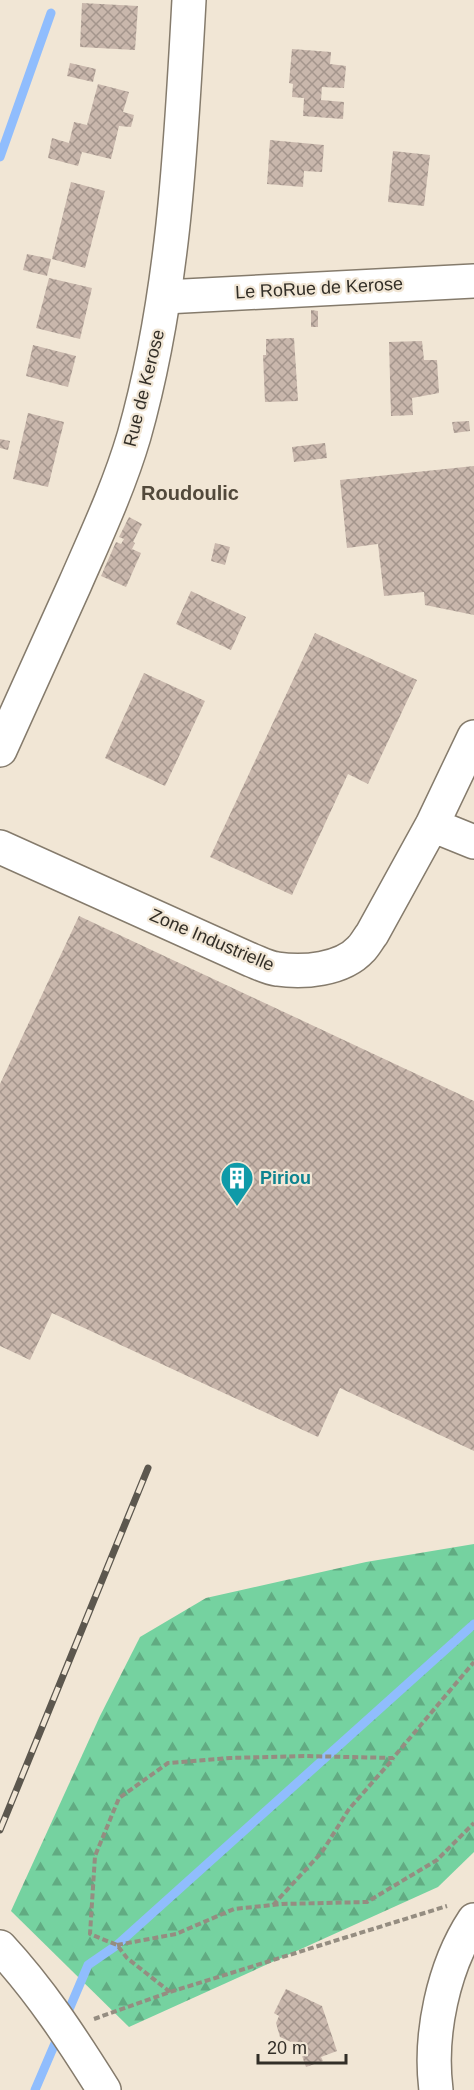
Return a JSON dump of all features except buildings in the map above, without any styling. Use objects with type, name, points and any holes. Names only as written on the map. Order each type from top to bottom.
[{"type":"street","name":"Rue de Kerose","points":[[0,750],[120,480],[155,356],[165,297],[176,197],[189,0]]},
{"type":"street","name":"Le RoRue de Kerose","points":[[165,297],[474,281]]},
{"type":"street","name":"Zone Industrielle","points":[[0,847],[275,969],[299,971],[325,967],[348,960],[361,950],[372,934],[432,825],[474,737]]},
{"type":"street","points":[[432,825],[474,842]]},
{"type":"street","points":[[436,2090],[433,2049],[440,2007],[463,1936],[464,1912]]},
{"type":"street","points":[[0,1947],[24,1973],[66,2029],[104,2090]]},
{"type":"path","points":[[273,1905],[322,1852],[349,1809],[474,1662]]},
{"type":"path","points":[[170,1992],[127,1958],[117,1945],[90,1934],[95,1856],[119,1798],[168,1763],[230,1758],[304,1756],[393,1758]]},
{"type":"path","points":[[117,1945],[176,1934],[234,1909],[273,1905],[367,1902],[437,1860],[474,1823]]},
{"type":"path","points":[[66,2029],[170,1992],[464,1912]]},
{"type":"green space","points":[[474,1544],[474,1852],[438,1887],[129,2027],[11,1911],[100,1716],[140,1637],[206,1598],[366,1562]]},
{"type":"waterway","points":[[0,157],[51,13]]},
{"type":"waterway","points":[[65,2019],[88,1965],[117,1945],[474,1624]]},
{"type":"waterway","points":[[35,2090],[59,2034]]},
{"type":"railway","points":[[0,1830],[148,1468]]},
{"type":"place","name":"Piriou","points":[[237,1207]]},
{"type":"district","name":"Roudoulic","points":[[190,493]]}]
